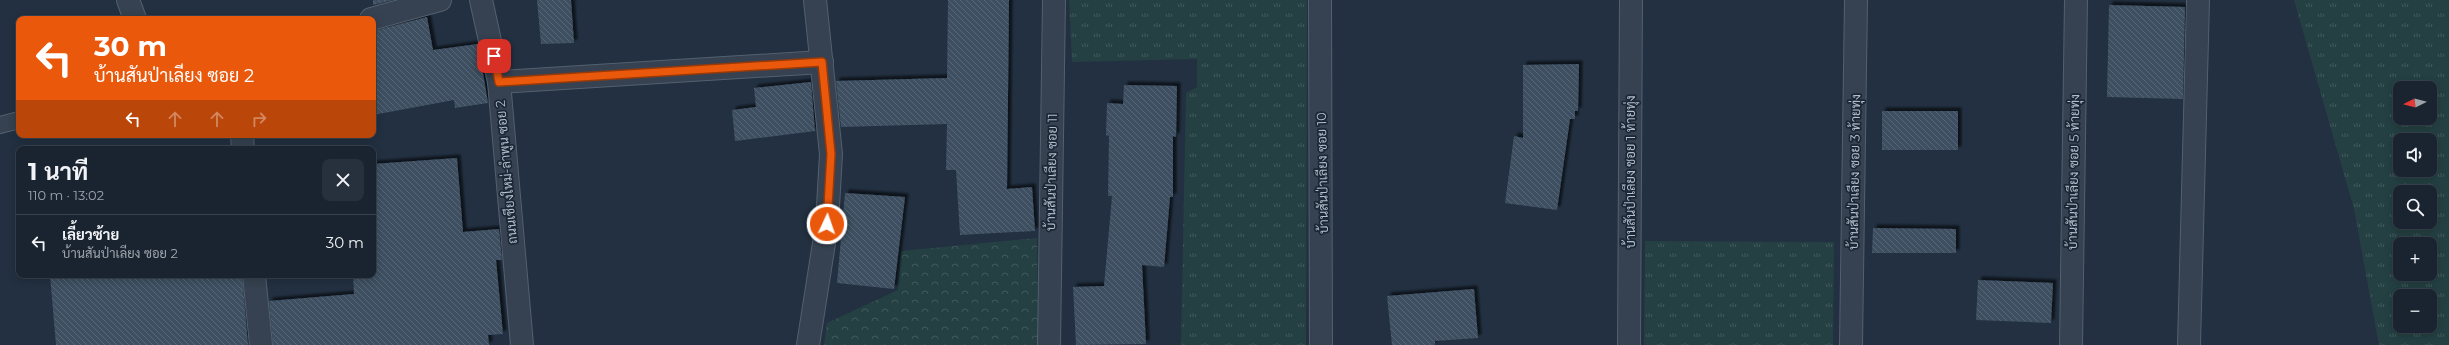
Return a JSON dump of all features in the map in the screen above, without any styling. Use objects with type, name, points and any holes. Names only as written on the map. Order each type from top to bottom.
[{"type":"street","points":[[128,0],[134,16]]},
{"type":"street","points":[[376,18],[440,0]]},
{"type":"street","name":"ถนนเชียงใหม่-ลำพูน ซอย 2","points":[[481,0],[499,82],[522,345]]},
{"type":"street","points":[[808,345],[827,224],[831,154],[815,0]]},
{"type":"street","name":"บ้านสันป่าเลียง ซอย 11","points":[[1049,345],[1054,0]]},
{"type":"street","name":"บ้านสันป่าเลียง ซอย 10","points":[[1320,0],[1322,345]]},
{"type":"street","name":"บ้านสันป่าเลียง ซอย 1 ท้ายทุ่ง","points":[[1629,345],[1630,0]]},
{"type":"street","name":"บ้านสันป่าเลียง ซอย 3 ท้ายทุ่ง","points":[[1851,345],[1856,0]]},
{"type":"street","name":"บ้านสันป่าเลียง ซอย 5 ท้ายทุ่ง","points":[[2071,345],[2076,0]]},
{"type":"street","points":[[2189,345],[2198,0]]},
{"type":"street","points":[[499,82],[822,62]]},
{"type":"street","points":[[254,278],[261,345]]},
{"type":"lane","points":[[0,125],[16,121]]},
{"type":"green space","points":[[1069,0],[1307,0],[1306,345],[1181,345],[1186,93],[1197,87],[1197,59],[1072,62]]},
{"type":"green space","points":[[2294,0],[2449,0],[2449,345],[2379,345],[2354,209]]},
{"type":"green space","points":[[1037,238],[1038,345],[824,345],[827,323],[898,290],[901,251]]},
{"type":"green space","points":[[1645,241],[1834,242],[1833,345],[1644,345]]},
{"type":"building","points":[[373,0],[393,0],[373,5]]},
{"type":"building","points":[[537,0],[571,0],[574,43],[541,44]]},
{"type":"building","points":[[948,0],[1009,0],[1007,189],[1032,187],[1035,231],[960,235],[956,170],[946,170],[947,124],[841,127],[836,81],[947,78]]},
{"type":"building","points":[[2109,5],[2185,7],[2183,99],[2107,97]]},
{"type":"building","points":[[427,17],[433,50],[478,44],[488,103],[455,108],[454,100],[376,114],[376,30]]},
{"type":"building","points":[[1579,64],[1578,111],[1575,111],[1575,119],[1570,119],[1557,210],[1505,203],[1514,136],[1523,138],[1523,65]]},
{"type":"building","points":[[811,82],[815,131],[735,141],[732,110],[756,107],[754,88]]},
{"type":"building","points":[[1124,85],[1177,86],[1176,137],[1173,136],[1173,197],[1170,197],[1164,267],[1142,265],[1146,344],[1076,345],[1073,287],[1104,286],[1112,196],[1108,196],[1109,136],[1106,135],[1107,103],[1123,104]]},
{"type":"building","points":[[1882,111],[1958,111],[1958,150],[1882,150]]},
{"type":"building","points":[[457,158],[463,232],[499,229],[502,260],[496,260],[503,334],[488,335],[489,345],[273,345],[269,301],[354,294],[353,278],[376,278],[376,164]]},
{"type":"building","points":[[845,193],[905,197],[894,289],[837,283]]},
{"type":"building","points":[[1873,228],[1956,229],[1956,253],[1872,253]]},
{"type":"building","points":[[50,278],[242,278],[248,345],[56,345]]},
{"type":"building","points":[[1978,280],[2053,283],[2051,323],[1976,320]]},
{"type":"building","points":[[1474,289],[1478,338],[1435,341],[1435,345],[1392,345],[1387,296]]},
{"type":"route","points":[[494,56],[499,82],[822,62],[831,154],[827,224]]}]
